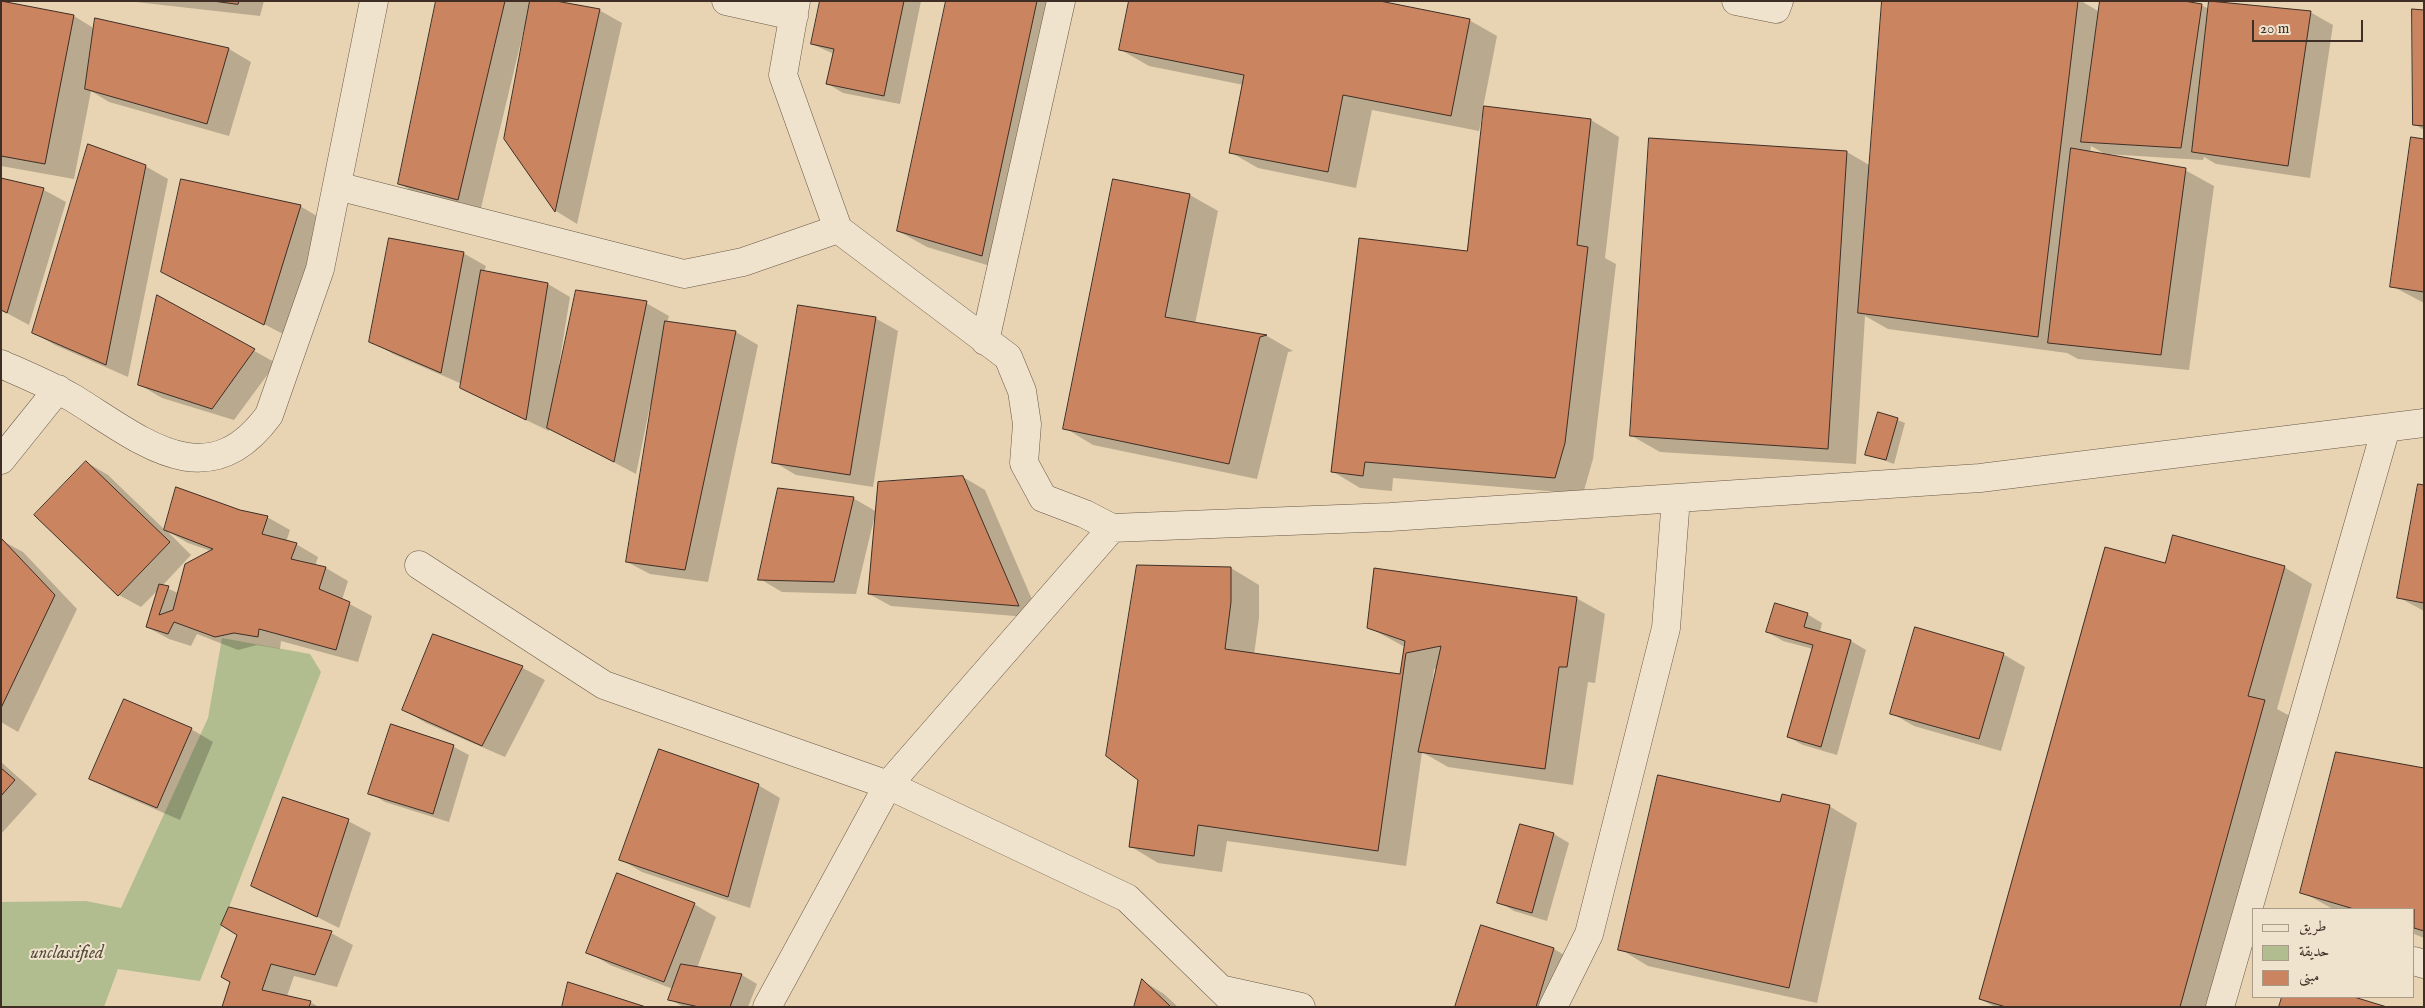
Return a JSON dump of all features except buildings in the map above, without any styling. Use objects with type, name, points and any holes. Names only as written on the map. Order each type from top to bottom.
[{"type":"street","points":[[1,364],[58,389],[168,454],[191,459],[214,457],[236,448],[255,434],[272,408],[320,269],[374,1]]},
{"type":"street","points":[[726,1],[795,9],[783,75],[838,230],[1008,357],[1022,391],[1026,424],[1024,463],[1043,498],[1085,514],[1112,528],[1390,518],[1980,478],[2424,424]]},
{"type":"street","points":[[985,341],[1061,1]]},
{"type":"street","points":[[1736,1],[1776,9],[1779,1]]},
{"type":"street","points":[[337,186],[684,274],[743,262],[838,230]]},
{"type":"street","points":[[1,460],[58,389]]},
{"type":"street","points":[[2253,907],[2386,428]]},
{"type":"street","points":[[1553,1007],[1589,934],[1666,628],[1676,498]]},
{"type":"street","points":[[767,1007],[888,786],[1112,528]]},
{"type":"street","points":[[419,564],[604,685],[888,786],[1127,898],[1232,999],[1301,1007]]},
{"type":"street","points":[[2220,1007],[2252,910]]},
{"type":"green space","name":"unclassified","points":[[222,638],[310,654],[321,672],[200,981],[118,969],[104,1007],[1,1007],[1,902],[86,901],[121,908],[208,718]]}]
